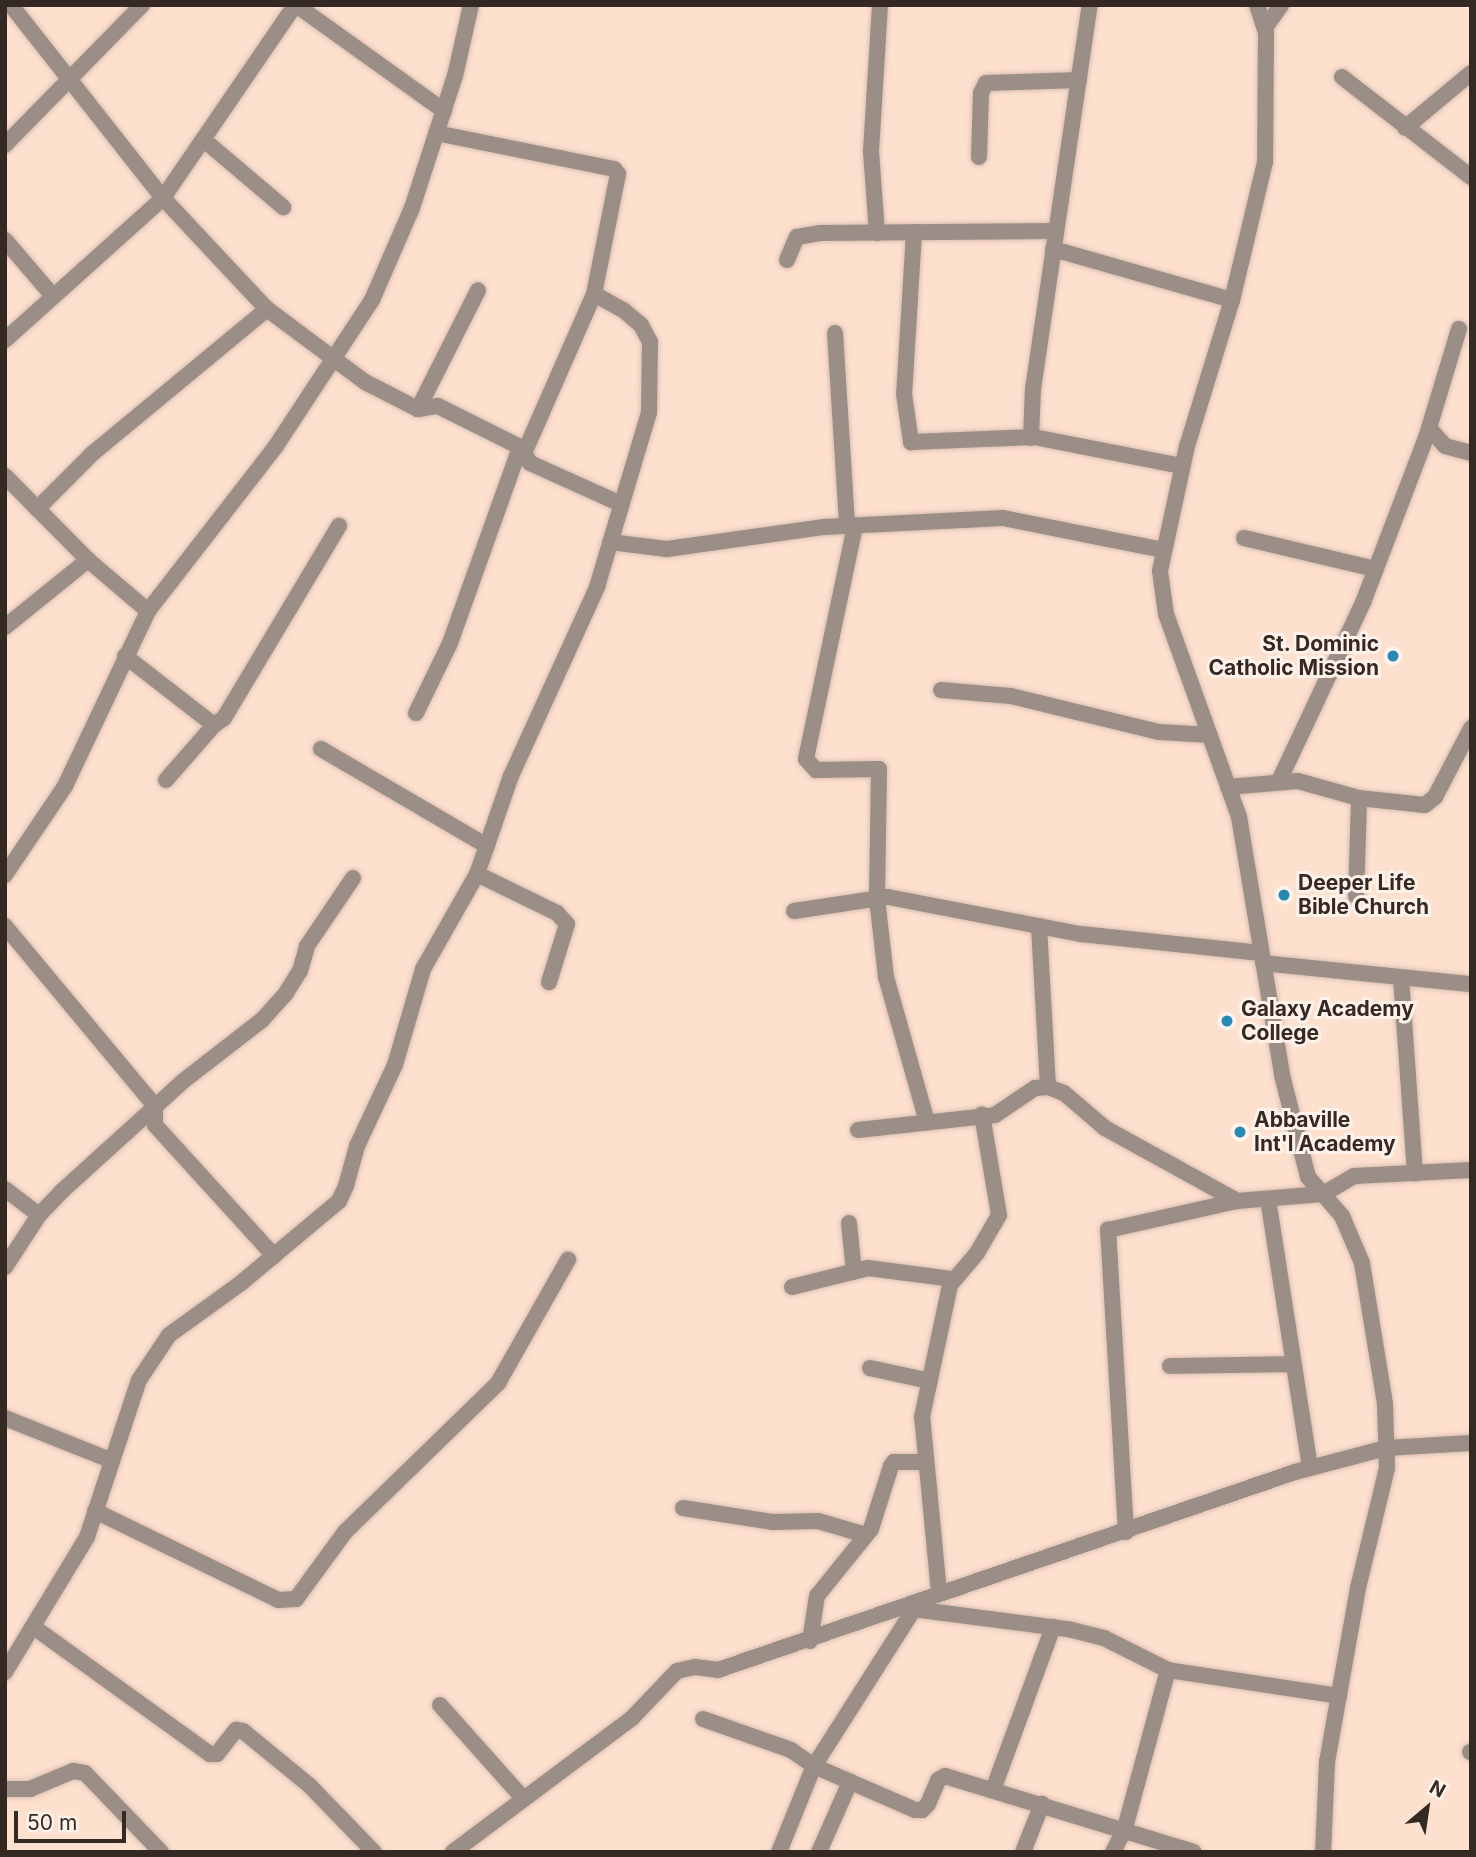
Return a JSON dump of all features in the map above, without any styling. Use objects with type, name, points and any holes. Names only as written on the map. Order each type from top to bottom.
[{"type":"street","points":[[11,5],[67,81],[163,198],[267,309],[337,358],[365,383],[418,409],[438,406],[522,449],[530,463],[621,504]]},
{"type":"street","points":[[5,145],[142,5]]},
{"type":"street","points":[[5,340],[163,198],[296,5],[444,111]]},
{"type":"street","points":[[5,875],[65,786],[148,611],[276,446],[337,358],[372,300],[412,208],[444,111],[471,5]]},
{"type":"street","points":[[877,233],[871,152],[880,5]]},
{"type":"street","points":[[1031,438],[1033,389],[1090,5]]},
{"type":"street","points":[[1257,5],[1265,28],[1269,136],[1232,300],[1182,466],[1160,571],[1166,614],[1238,817],[1282,1075],[1308,1177],[1342,1216],[1362,1263],[1385,1404],[1387,1468],[1327,1762],[1323,1852]]},
{"type":"street","points":[[1265,28],[1281,5]]},
{"type":"street","points":[[1405,128],[1471,73]]},
{"type":"street","points":[[1342,77],[1471,177]]},
{"type":"street","points":[[979,157],[981,93],[986,83],[1079,80]]},
{"type":"street","points":[[416,713],[450,643],[522,449],[594,294],[617,172],[436,133]]},
{"type":"street","points":[[204,140],[283,207]]},
{"type":"street","points":[[786,260],[797,237],[914,232],[1055,231]]},
{"type":"street","points":[[914,232],[904,394],[908,438],[915,443],[1031,438],[1182,466]]},
{"type":"street","points":[[5,240],[53,296]]},
{"type":"street","points":[[1053,249],[1232,300]]},
{"type":"street","points":[[418,409],[478,290]]},
{"type":"street","points":[[5,1672],[34,1628],[87,1536],[110,1460],[139,1380],[169,1335],[274,1256],[339,1201],[357,1146],[395,1065],[423,970],[477,874],[512,776],[597,587],[649,413],[650,342],[640,325],[594,294]]},
{"type":"street","points":[[37,509],[93,453],[267,309]]},
{"type":"street","points":[[1279,781],[1375,569],[1429,428],[1460,329]]},
{"type":"street","points":[[835,333],[851,526],[806,759],[816,770],[879,769],[877,899],[887,977],[928,1122]]},
{"type":"street","points":[[1429,428],[1445,446],[1471,453]]},
{"type":"street","points":[[5,476],[88,560],[148,611]]},
{"type":"street","points":[[610,542],[667,549],[851,526],[1018,519],[1163,550]]},
{"type":"street","points":[[166,780],[214,725],[224,718],[339,526]]},
{"type":"street","points":[[1244,538],[1375,569]]},
{"type":"street","points":[[5,627],[88,560]]},
{"type":"street","points":[[125,656],[214,725]]},
{"type":"street","points":[[941,690],[1011,696],[1159,732],[1210,735]]},
{"type":"street","points":[[1228,787],[1298,781],[1359,798],[1425,804],[1435,797],[1471,728]]},
{"type":"street","points":[[321,749],[487,845]]},
{"type":"street","points":[[1356,896],[1359,798]]},
{"type":"street","points":[[477,874],[557,913],[567,923],[549,982]]},
{"type":"street","points":[[5,1267],[39,1215],[155,1107],[278,1002],[300,971],[307,946],[353,878]]},
{"type":"street","points":[[794,911],[877,899],[1039,926],[1401,978],[1471,984]]},
{"type":"street","points":[[5,926],[155,1107],[155,1125],[274,1256]]},
{"type":"street","points":[[1039,926],[1048,1087]]},
{"type":"street","points":[[1401,978],[1415,1173]]},
{"type":"street","points":[[858,1130],[1003,1112],[1035,1088],[1048,1087],[1064,1093],[1105,1128],[1237,1201]]},
{"type":"street","points":[[939,1591],[922,1417],[953,1279],[977,1253],[999,1215],[982,1114]]},
{"type":"street","points":[[1126,1532],[1108,1230],[1237,1201],[1323,1194],[1354,1176],[1471,1170]]},
{"type":"street","points":[[5,1189],[39,1215]]},
{"type":"street","points":[[1268,1199],[1310,1468]]},
{"type":"street","points":[[849,1223],[854,1272]]},
{"type":"street","points":[[94,1511],[278,1600],[296,1599],[345,1532],[498,1382],[568,1260]]},
{"type":"street","points":[[792,1287],[854,1272],[892,1269],[953,1279]]},
{"type":"street","points":[[1170,1366],[1292,1364]]},
{"type":"street","points":[[870,1368],[930,1381]]},
{"type":"street","points":[[5,1418],[110,1460]]},
{"type":"street","points":[[453,1852],[632,1718],[677,1671],[695,1667],[718,1671],[916,1605],[939,1591],[1126,1532],[1310,1468],[1386,1448],[1471,1443]]},
{"type":"street","points":[[810,1640],[819,1590],[866,1535],[894,1462],[926,1462]]},
{"type":"street","points":[[683,1508],[772,1522],[818,1521],[866,1535]]},
{"type":"street","points":[[916,1605],[1104,1638],[1168,1670],[1339,1696]]},
{"type":"street","points":[[779,1852],[814,1766],[916,1605]]},
{"type":"street","points":[[993,1790],[1053,1627]]},
{"type":"street","points":[[34,1628],[210,1754],[217,1754],[236,1730],[243,1731],[309,1786],[374,1852]]},
{"type":"street","points":[[1113,1852],[1125,1828],[1168,1670]]},
{"type":"street","points":[[440,1705],[523,1798]]},
{"type":"street","points":[[703,1719],[791,1749],[814,1766],[922,1811],[938,1780],[945,1776],[1125,1828],[1194,1852]]},
{"type":"street","points":[[5,1789],[30,1789],[73,1771],[85,1773],[161,1852]]},
{"type":"street","points":[[819,1852],[850,1782]]},
{"type":"street","points":[[1023,1852],[1042,1804]]},
{"type":"place","name":"St. Dominic Catholic Mission","points":[[1393,656]]},
{"type":"place","name":"Deeper Life Bible Church","points":[[1284,895]]},
{"type":"place","name":"Galaxy Academy College","points":[[1227,1021]]},
{"type":"place","name":"Abbaville Int'l Academy","points":[[1240,1132]]}]
